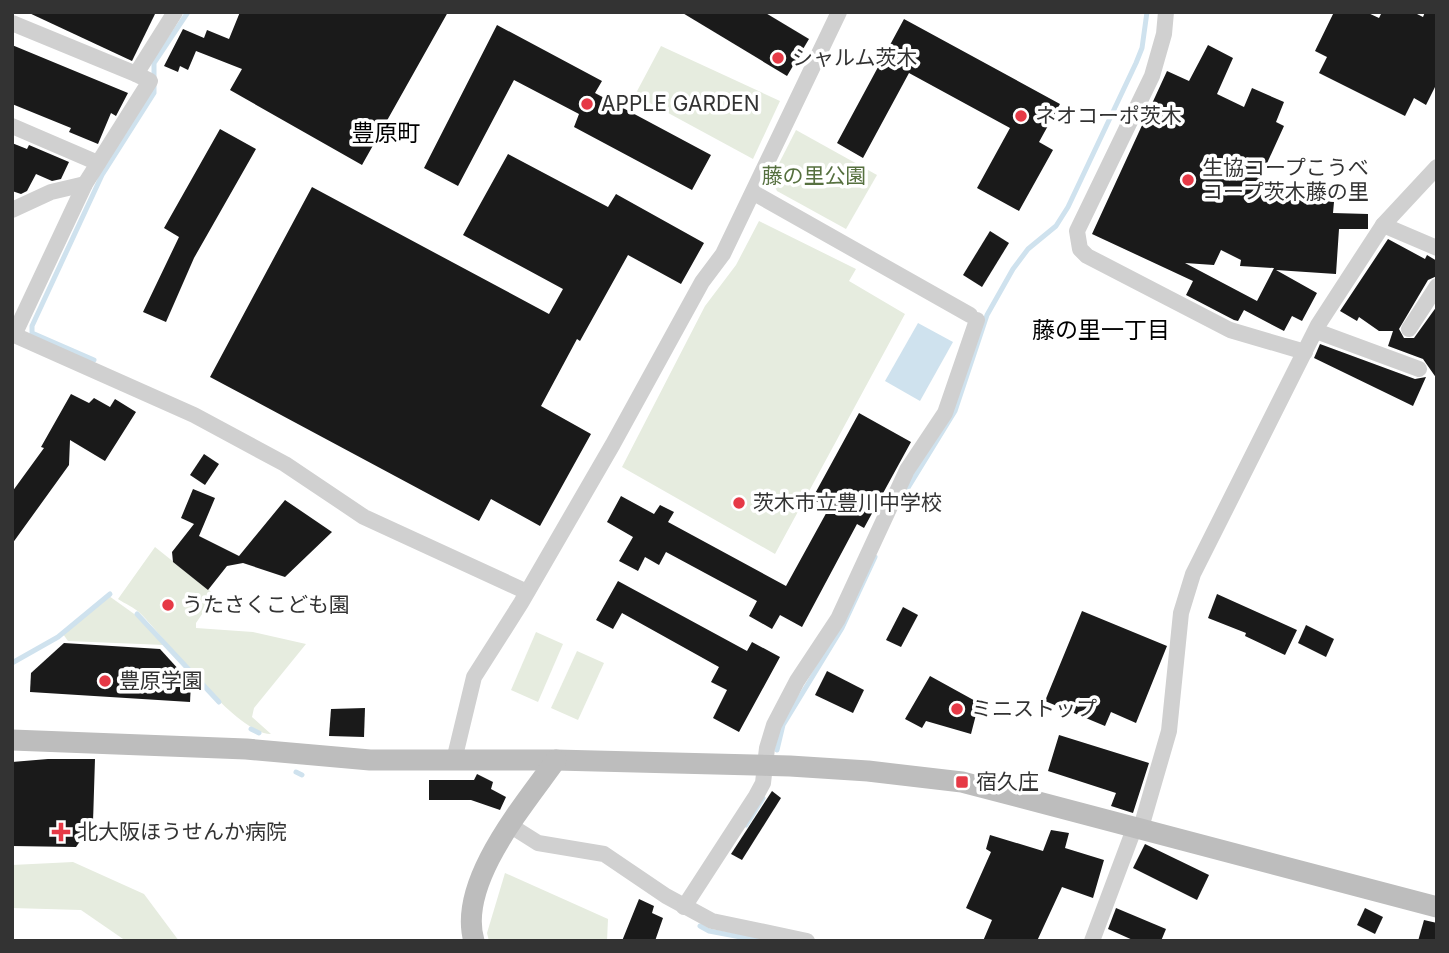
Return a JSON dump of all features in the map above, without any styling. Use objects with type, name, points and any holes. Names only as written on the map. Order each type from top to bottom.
[{"type":"street","points":[[136,74],[175,12]]},
{"type":"street","points":[[454,760],[474,677],[613,444],[702,282],[723,254],[839,12]]},
{"type":"street","points":[[1166,12],[1164,34],[1152,76],[1077,231],[1080,248],[1087,256],[1230,330],[1305,352]]},
{"type":"street","points":[[12,23],[150,81],[85,184],[13,334],[194,415],[285,464],[364,517],[527,592]]},
{"type":"street","points":[[12,126],[98,163]]},
{"type":"street","points":[[1092,941],[1137,830],[1169,731],[1181,613],[1193,574],[1316,331],[1383,225],[1437,167]]},
{"type":"street","points":[[12,210],[51,192],[85,184]]},
{"type":"street","points":[[684,907],[711,862],[748,811],[762,783],[774,725],[786,701],[838,619],[898,486],[948,406],[973,317],[754,193]]},
{"type":"street","points":[[1383,225],[1437,248]]},
{"type":"street","points":[[1409,330],[1432,303],[1437,286]]},
{"type":"street","points":[[1316,331],[1419,369]]},
{"type":"street","points":[[12,740],[246,749],[370,760],[765,765],[868,771],[962,782],[1437,907]]},
{"type":"street","points":[[471,938],[474,904],[495,848],[556,761]]},
{"type":"street","points":[[511,826],[538,843],[604,854],[684,907],[720,924],[807,941]]},
{"type":"green space","points":[[661,46],[780,101],[753,159],[635,95]]},
{"type":"green space","name":"藤の里公園","points":[[796,130],[877,175],[846,229],[777,191],[771,179]]},
{"type":"green space","points":[[759,221],[856,269],[849,281],[905,314],[775,554],[622,467],[705,306],[736,265]]},
{"type":"green space","points":[[155,547],[215,595],[196,623],[196,628],[253,632],[306,644],[254,708],[252,717],[271,734],[256,730],[221,703],[141,614],[118,599]]},
{"type":"green space","points":[[109,596],[137,616],[164,645],[68,641],[63,634]]},
{"type":"green space","points":[[536,632],[563,644],[538,702],[511,690]]},
{"type":"green space","points":[[577,651],[604,663],[578,720],[551,708]]},
{"type":"green space","points":[[73,862],[144,894],[179,941],[126,941],[81,910],[12,908],[12,865]]},
{"type":"green space","points":[[505,873],[608,919],[607,941],[489,941],[487,933]]},
{"type":"water","points":[[918,323],[953,342],[920,401],[885,381]]},
{"type":"building","points":[[27,12],[156,12],[132,61]]},
{"type":"building","points":[[240,12],[448,12],[362,165],[230,90],[242,69],[196,51],[188,70],[180,66],[178,72],[164,66],[183,29],[204,38],[207,30],[229,39]]},
{"type":"building","name":"シャルム茨木","points":[[681,12],[764,12],[809,39],[787,76]]},
{"type":"building","points":[[1334,12],[1366,12],[1379,18],[1382,12],[1413,12],[1423,17],[1425,12],[1437,12],[1437,83],[1426,105],[1414,98],[1405,116],[1319,73],[1327,57],[1315,51]]},
{"type":"building","name":"ネオコーポ茨木","points":[[904,19],[1060,104],[1039,142],[1053,150],[1019,211],[977,188],[1010,128],[909,73],[863,158],[837,143]]},
{"type":"building","name":"APPLE GARDEN","points":[[497,25],[602,81],[595,93],[711,155],[692,190],[574,127],[579,114],[514,80],[458,186],[424,168]]},
{"type":"building","points":[[12,45],[128,93],[116,116],[111,113],[98,144],[69,132],[71,128],[12,104]]},
{"type":"building","name":"生協コープこうべ コープ茨木藤の里","points":[[1208,45],[1233,58],[1217,94],[1244,107],[1252,88],[1284,102],[1276,122],[1284,126],[1253,194],[1334,202],[1333,213],[1368,214],[1368,229],[1339,229],[1336,274],[1276,270],[1317,293],[1302,321],[1292,316],[1284,331],[1244,310],[1238,321],[1234,320],[1186,295],[1193,281],[1092,234],[1167,71],[1189,81]],"holes":[[[1221,250],[1241,260],[1240,266],[1274,268],[1257,301],[1185,263],[1214,265]]]},
{"type":"building","points":[[220,129],[256,149],[194,258],[166,322],[143,312],[179,237],[164,228]]},
{"type":"building","points":[[12,143],[27,149],[29,145],[69,162],[61,179],[52,181],[36,174],[27,191],[21,194],[12,191]]},
{"type":"building","points":[[508,154],[608,207],[616,194],[704,243],[681,284],[628,255],[580,341],[577,339],[541,406],[591,434],[540,526],[491,499],[479,521],[210,377],[312,187],[549,314],[563,289],[463,235]]},
{"type":"building","points":[[990,231],[1009,243],[982,287],[963,275]]},
{"type":"building","points":[[1388,239],[1425,259],[1427,255],[1437,261],[1437,276],[1428,280],[1399,329],[1404,338],[1414,338],[1437,306],[1437,379],[1423,359],[1388,346],[1393,331],[1379,331],[1359,317],[1357,321],[1340,311]]},
{"type":"building","points":[[1320,344],[1415,379],[1426,377],[1413,406],[1314,358]]},
{"type":"building","points":[[71,394],[89,403],[94,398],[110,407],[115,399],[136,412],[105,461],[70,440],[69,465],[12,544],[12,492],[44,448],[41,447]]},
{"type":"building","points":[[859,413],[911,442],[864,528],[857,524],[802,627],[780,615],[772,629],[749,616],[757,601],[666,552],[659,565],[645,557],[638,571],[619,561],[633,537],[607,522],[621,496],[654,514],[660,505],[674,512],[668,522],[786,586],[829,508],[812,499]]},
{"type":"building","points":[[204,454],[219,464],[205,485],[190,475]]},
{"type":"building","points":[[193,489],[215,498],[199,536],[239,556],[285,500],[332,532],[285,577],[243,563],[227,566],[208,590],[173,562],[172,552],[194,524],[181,518]]},
{"type":"building","points":[[618,581],[747,651],[752,642],[780,657],[739,732],[713,718],[727,690],[711,682],[719,667],[622,613],[613,629],[596,620]]},
{"type":"building","points":[[1217,594],[1297,630],[1285,655],[1245,636],[1246,633],[1208,618]]},
{"type":"building","points":[[903,607],[918,615],[901,647],[886,640]]},
{"type":"building","points":[[1082,611],[1167,646],[1136,723],[1111,712],[1105,726],[1045,701]]},
{"type":"building","points":[[1306,625],[1334,639],[1326,657],[1298,643]]},
{"type":"building","points":[[64,643],[160,649],[191,683],[190,702],[30,692],[31,673]]},
{"type":"building","points":[[827,671],[864,690],[853,713],[815,695]]},
{"type":"building","points":[[930,676],[979,703],[971,734],[926,721],[922,728],[905,719]]},
{"type":"building","points":[[365,708],[364,737],[329,736],[331,709]]},
{"type":"building","points":[[1059,735],[1149,763],[1133,813],[1111,806],[1116,793],[1048,771]]},
{"type":"building","points":[[95,759],[93,822],[76,847],[12,846],[12,762]]},
{"type":"building","points":[[477,774],[493,782],[491,789],[506,797],[500,810],[471,800],[429,800],[429,780],[474,780]]},
{"type":"building","points":[[772,791],[781,798],[742,860],[731,854]]},
{"type":"building","points":[[1051,830],[1069,833],[1065,848],[1104,860],[1093,898],[1062,887],[1037,941],[983,941],[992,920],[966,908],[991,852],[986,849],[990,835],[1043,851]]},
{"type":"building","points":[[1145,844],[1209,875],[1197,900],[1133,868]]},
{"type":"building","points":[[639,899],[654,906],[652,913],[663,918],[655,941],[622,941]]},
{"type":"building","points":[[1116,908],[1166,929],[1161,941],[1135,941],[1108,929]]},
{"type":"building","points":[[1365,908],[1383,917],[1375,934],[1357,925]]},
{"type":"building","points":[[1424,920],[1437,923],[1437,941],[1418,941]]},
{"type":"waterway","points":[[94,360],[32,333],[32,326],[102,175],[154,93],[154,63],[188,12]]},
{"type":"waterway","points":[[906,491],[955,411],[987,315],[1013,269],[1028,249],[1056,226],[1068,207],[1136,63],[1142,48],[1147,12]]},
{"type":"waterway","points":[[777,750],[783,725],[842,628],[875,557]]},
{"type":"waterway","points":[[12,663],[58,637],[110,594]]},
{"type":"waterway","points":[[137,614],[219,702]]},
{"type":"waterway","points":[[251,729],[259,733]]},
{"type":"waterway","points":[[296,772],[302,775]]},
{"type":"waterway","points":[[746,825],[763,798]]},
{"type":"waterway","points":[[700,926],[709,931],[762,941]]},
{"type":"place","name":"シャルム茨木","points":[[778,58]]},
{"type":"place","name":"APPLE GARDEN","points":[[587,104]]},
{"type":"place","name":"ネオコーポ茨木","points":[[1021,116]]},
{"type":"place","name":"生協コープこうべ コープ茨木藤の里","points":[[1188,180]]},
{"type":"place","name":"茨木市立豊川中学校","points":[[739,503]]},
{"type":"place","name":"うたさくこども園","points":[[168,605]]},
{"type":"place","name":"豊原学園","points":[[105,681]]},
{"type":"place","name":"ミニストップ","points":[[957,709]]},
{"type":"place","name":"宿久庄","points":[[962,782]]},
{"type":"place","name":"北大阪ほうせんか病院","points":[[61,832]]},
{"type":"district","name":"豊原町","points":[[386,133]]},
{"type":"district","name":"藤の里一丁目","points":[[1101,330]]}]
